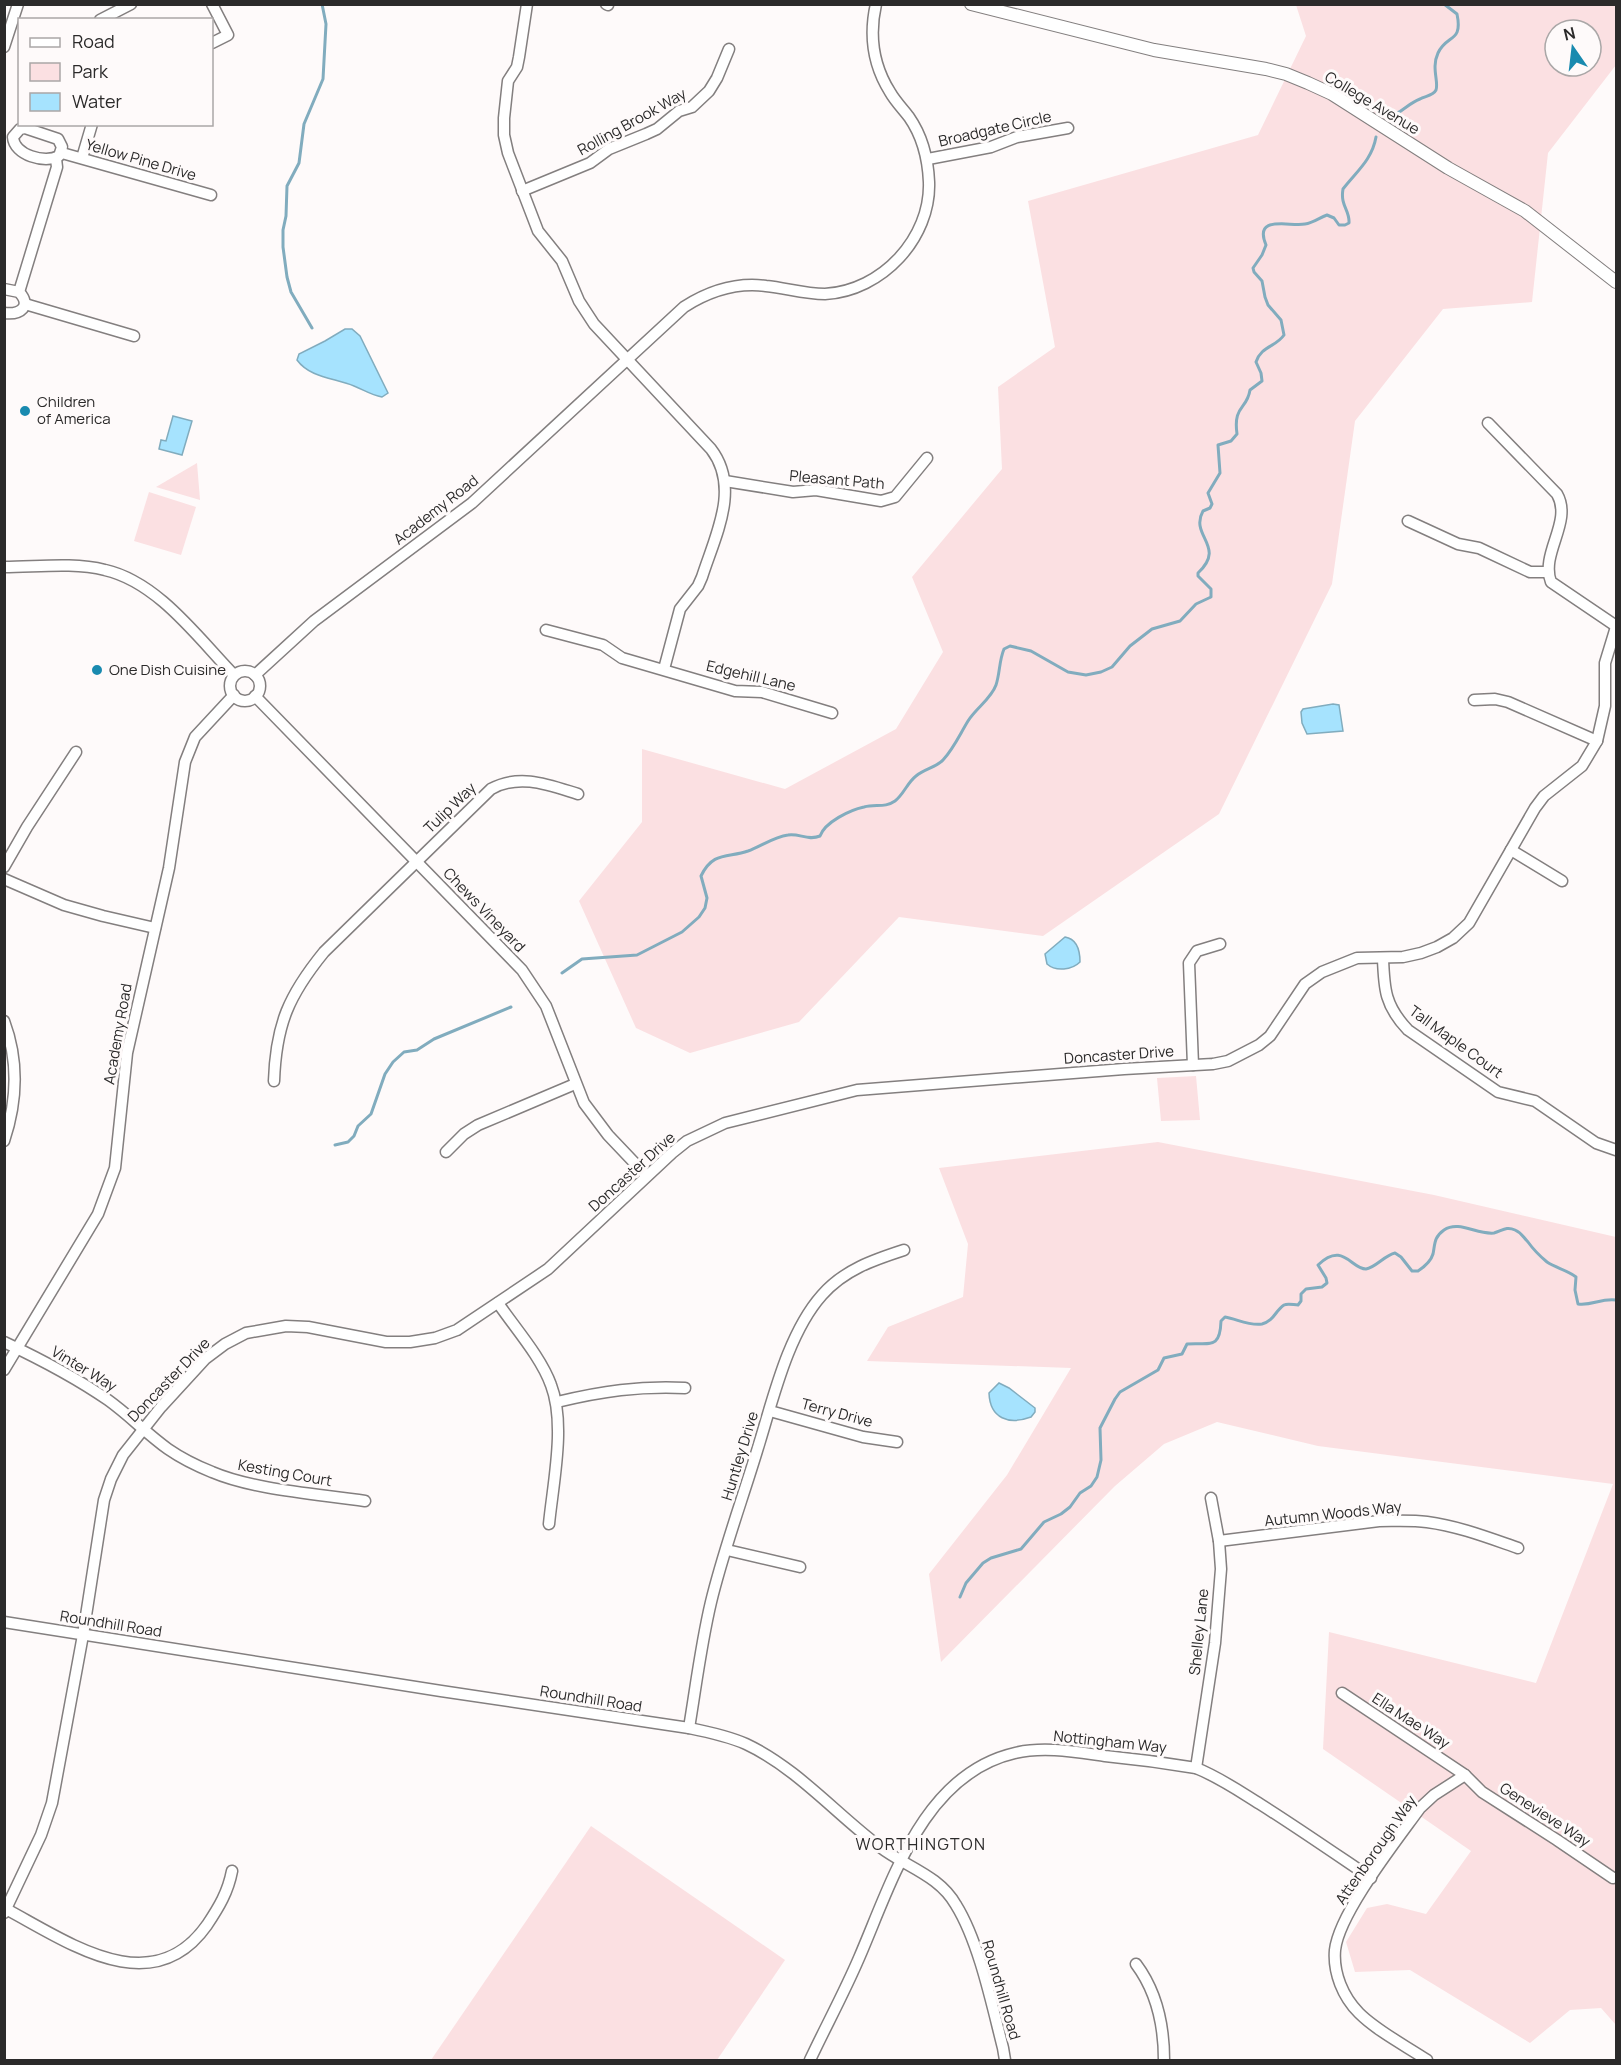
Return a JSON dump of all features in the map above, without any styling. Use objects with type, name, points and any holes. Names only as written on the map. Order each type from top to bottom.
[{"type":"street","points":[[4,47],[18,4]]},
{"type":"street","points":[[104,18],[131,4]]},
{"type":"street","points":[[212,4],[228,35],[213,42]]},
{"type":"street","points":[[527,4],[517,67],[508,81],[504,135],[508,153],[538,231],[562,261],[586,314],[718,457],[725,481],[724,507],[702,577],[698,586],[680,609],[663,669]]},
{"type":"street","points":[[876,4],[872,24],[872,41],[880,74],[890,93],[916,129],[928,159]]},
{"type":"street","name":"College Avenue","points":[[971,4],[1154,50],[1276,72],[1308,83],[1332,94],[1448,168],[1525,211],[1617,282]]},
{"type":"street","name":"Rolling Brook Way","points":[[522,191],[596,160],[609,149],[657,129],[679,111],[692,107],[709,91],[729,49]]},
{"type":"street","points":[[82,158],[91,126]]},
{"type":"street","name":"Broadgate Circle","points":[[928,159],[991,147],[1017,137],[1068,128]]},
{"type":"street","name":"Yellow Pine Drive","points":[[59,156],[61,142],[58,139],[29,129],[15,131],[15,146],[22,152],[46,160],[59,156],[82,158],[211,195]]},
{"type":"street","points":[[19,292],[59,156]]},
{"type":"street","name":"Academy Road","points":[[255,675],[315,621],[472,503],[684,307],[698,298],[714,291],[745,285],[826,294],[856,287],[879,275],[899,259],[911,244],[920,226],[927,207],[928,159]]},
{"type":"street","points":[[4,289],[19,292],[25,304],[16,314],[4,313]]},
{"type":"street","points":[[25,304],[134,336]]},
{"type":"street","points":[[1488,423],[1561,500],[1562,512],[1547,572],[1551,582],[1617,626]]},
{"type":"street","name":"Pleasant Path","points":[[725,481],[793,492],[816,490],[880,501],[895,497],[927,458]]},
{"type":"street","points":[[1408,520],[1458,544],[1479,548],[1530,572],[1547,572]]},
{"type":"street","points":[[4,567],[90,567],[130,579],[152,591],[234,675]]},
{"type":"street","name":"Doncaster Drive","points":[[5,1911],[41,1835],[52,1803],[83,1635],[98,1528],[111,1479],[123,1455],[142,1429],[206,1359],[225,1344],[246,1333],[286,1326],[308,1327],[386,1342],[410,1342],[435,1338],[458,1330],[548,1269],[646,1175],[687,1141],[725,1123],[832,1095],[879,1088],[1194,1065],[1228,1061],[1259,1046],[1270,1036],[1305,984],[1322,972],[1357,958],[1383,958],[1421,953],[1453,938],[1469,923],[1534,807],[1544,796],[1582,766],[1597,741],[1605,706],[1605,663],[1617,626]]},
{"type":"street","name":"Edgehill Lane","points":[[546,630],[603,645],[622,658],[735,691],[762,692],[832,713]]},
{"type":"street","points":[[247,671],[255,675],[259,688],[255,696],[246,700],[234,695],[230,683],[234,675],[247,671]]},
{"type":"street","name":"Academy Road","points":[[4,1370],[98,1214],[108,1192],[115,1168],[128,1053],[169,868],[185,762],[190,748],[205,725],[234,695]]},
{"type":"street","name":"Chews Vineyard","points":[[255,696],[512,959],[546,1006],[584,1103],[646,1175]]},
{"type":"street","points":[[1474,700],[1495,699],[1508,702],[1597,741]]},
{"type":"street","points":[[4,867],[76,752]]},
{"type":"street","name":"Tulip Way","points":[[274,1081],[275,1052],[280,1028],[287,1008],[302,981],[324,952],[491,789],[502,783],[526,780],[578,794]]},
{"type":"street","points":[[1511,850],[1562,881]]},
{"type":"street","points":[[4,879],[64,905],[155,928]]},
{"type":"street","points":[[1194,1065],[1189,963],[1197,951],[1220,944]]},
{"type":"street","name":"Tall Maple Court","points":[[1383,958],[1387,1000],[1408,1030],[1498,1092],[1535,1101],[1596,1143],[1617,1150]]},
{"type":"street","points":[[4,1022],[11,1046],[15,1083],[14,1103],[4,1141]]},
{"type":"street","points":[[446,1152],[464,1134],[478,1125],[575,1084]]},
{"type":"street","name":"Huntley Drive","points":[[689,1728],[704,1634],[727,1550],[796,1336],[810,1311],[835,1282],[853,1269],[904,1250]]},
{"type":"street","points":[[498,1303],[542,1367],[551,1383],[557,1402],[558,1432],[549,1524]]},
{"type":"street","name":"Vinter Way","points":[[4,1342],[84,1384],[110,1401],[142,1429]]},
{"type":"street","points":[[557,1402],[621,1389],[685,1388]]},
{"type":"street","name":"Terry Drive","points":[[770,1411],[863,1437],[897,1442]]},
{"type":"street","name":"Kesting Court","points":[[142,1429],[190,1462],[234,1480],[365,1501]]},
{"type":"street","name":"Shelley Lane","points":[[1196,1768],[1215,1642],[1221,1569],[1219,1541],[1211,1498]]},
{"type":"street","name":"Autumn Woods Way","points":[[1219,1541],[1379,1521],[1404,1521],[1448,1526],[1518,1548]]},
{"type":"street","points":[[727,1550],[800,1567]]},
{"type":"street","name":"Roundhill Road","points":[[4,1622],[689,1728],[730,1737],[767,1756],[881,1848],[936,1881],[947,1891],[967,1926],[979,1961],[1005,2061]]},
{"type":"street","name":"Ella Mae Way","points":[[1342,1693],[1465,1775]]},
{"type":"street","name":"Nottingham Way","points":[[810,2061],[855,1967],[901,1861],[933,1807],[946,1792],[969,1773],[998,1758],[1017,1752],[1063,1751],[1196,1768],[1213,1775],[1239,1791],[1371,1878]]},
{"type":"street","name":"Genevieve Way","points":[[1465,1775],[1482,1792],[1612,1878]]},
{"type":"street","name":"Attenborough Way","points":[[1427,2061],[1359,2013],[1346,1995],[1338,1977],[1335,1963],[1336,1948],[1347,1916],[1420,1808],[1434,1795],[1465,1775]]},
{"type":"street","points":[[5,1911],[91,1953],[125,1963],[144,1964],[177,1954],[190,1944],[224,1899],[232,1871]]},
{"type":"street","points":[[1136,1964],[1146,1976],[1158,2007],[1164,2043],[1164,2061]]},
{"type":"green space","points":[[1296,5],[1616,5],[1616,65],[1548,153],[1532,302],[1443,309],[1355,421],[1332,584],[1219,814],[1043,936],[899,917],[799,1022],[690,1053],[636,1028],[579,901],[642,822],[642,749],[785,789],[896,729],[943,652],[912,577],[1002,469],[998,387],[1055,347],[1028,201],[1258,135],[1306,36]]},
{"type":"green space","points":[[197,463],[200,500],[156,487]]},
{"type":"green space","points":[[149,492],[196,507],[181,555],[134,541]]},
{"type":"green space","points":[[1196,1076],[1200,1120],[1161,1121],[1157,1078]]},
{"type":"green space","points":[[1158,1142],[1434,1195],[1616,1237],[1616,2025],[1601,2008],[1570,2010],[1530,2043],[1410,1970],[1355,1972],[1346,1942],[1367,1908],[1387,1904],[1426,1914],[1471,1851],[1323,1749],[1329,1632],[1536,1683],[1613,1484],[1318,1446],[1217,1422],[1164,1444],[1115,1486],[941,1662],[929,1574],[1007,1475],[1071,1368],[867,1361],[888,1327],[963,1297],[968,1244],[939,1168]]},
{"type":"green space","points":[[591,1826],[785,1960],[717,2060],[431,2060]]},
{"type":"water","points":[[345,329],[352,329],[360,336],[388,393],[382,397],[309,371],[297,360],[299,354]]},
{"type":"water","points":[[173,416],[192,421],[182,455],[159,449],[161,440],[166,441]]},
{"type":"water","points":[[1339,705],[1343,731],[1307,734],[1302,723],[1303,709]]},
{"type":"water","points":[[1065,937],[1077,946],[1080,962],[1064,969],[1051,967],[1047,964],[1045,954]]},
{"type":"water","points":[[999,1383],[1035,1408],[1031,1417],[1008,1420],[997,1414],[990,1402],[989,1393]]},
{"type":"waterway","points":[[312,328],[291,292],[283,247],[283,230],[287,186],[299,163],[304,124],[323,79],[326,24],[322,4]]},
{"type":"waterway","points":[[1392,116],[1416,101],[1433,94],[1436,90],[1435,64],[1438,53],[1458,30],[1457,14],[1444,4]]},
{"type":"waterway","points":[[562,973],[582,959],[637,955],[682,932],[699,917],[705,908],[707,898],[701,876],[716,859],[748,851],[783,836],[811,838],[820,836],[832,821],[845,814],[864,807],[884,805],[895,801],[916,776],[943,760],[971,716],[991,695],[996,685],[1004,649],[1010,646],[1031,651],[1068,672],[1086,675],[1101,672],[1112,667],[1130,646],[1152,629],[1180,621],[1196,604],[1211,597],[1211,589],[1198,576],[1209,555],[1200,520],[1203,511],[1210,508],[1212,504],[1208,493],[1220,473],[1218,445],[1231,441],[1237,434],[1236,425],[1239,413],[1250,390],[1262,381],[1256,362],[1258,357],[1284,335],[1281,320],[1268,305],[1262,281],[1253,268],[1266,245],[1264,229],[1275,224],[1308,223],[1327,215],[1334,218],[1339,225],[1349,223],[1342,195],[1343,189],[1367,159],[1376,137]]},
{"type":"waterway","points":[[335,1145],[348,1142],[354,1136],[358,1126],[371,1114],[385,1074],[404,1052],[417,1050],[434,1039],[511,1007]]},
{"type":"waterway","points":[[960,1597],[966,1583],[983,1563],[991,1558],[1021,1549],[1044,1522],[1061,1514],[1070,1507],[1080,1493],[1091,1486],[1097,1477],[1101,1460],[1100,1428],[1120,1392],[1158,1370],[1164,1358],[1182,1354],[1187,1344],[1207,1344],[1216,1341],[1221,1321],[1225,1317],[1262,1324],[1269,1321],[1284,1305],[1298,1305],[1301,1301],[1301,1294],[1306,1289],[1322,1287],[1327,1283],[1318,1265],[1327,1258],[1340,1256],[1366,1269],[1395,1253],[1412,1271],[1418,1271],[1431,1259],[1438,1235],[1450,1227],[1462,1227],[1488,1233],[1512,1229],[1521,1234],[1547,1262],[1576,1277],[1575,1290],[1578,1304],[1616,1300]]},
{"type":"place","name":"Children of America","points":[[25,411]]},
{"type":"place","name":"One Dish Cuisine","points":[[97,670]]},
{"type":"district","name":"WORTHINGTON","points":[[921,1844]]}]
